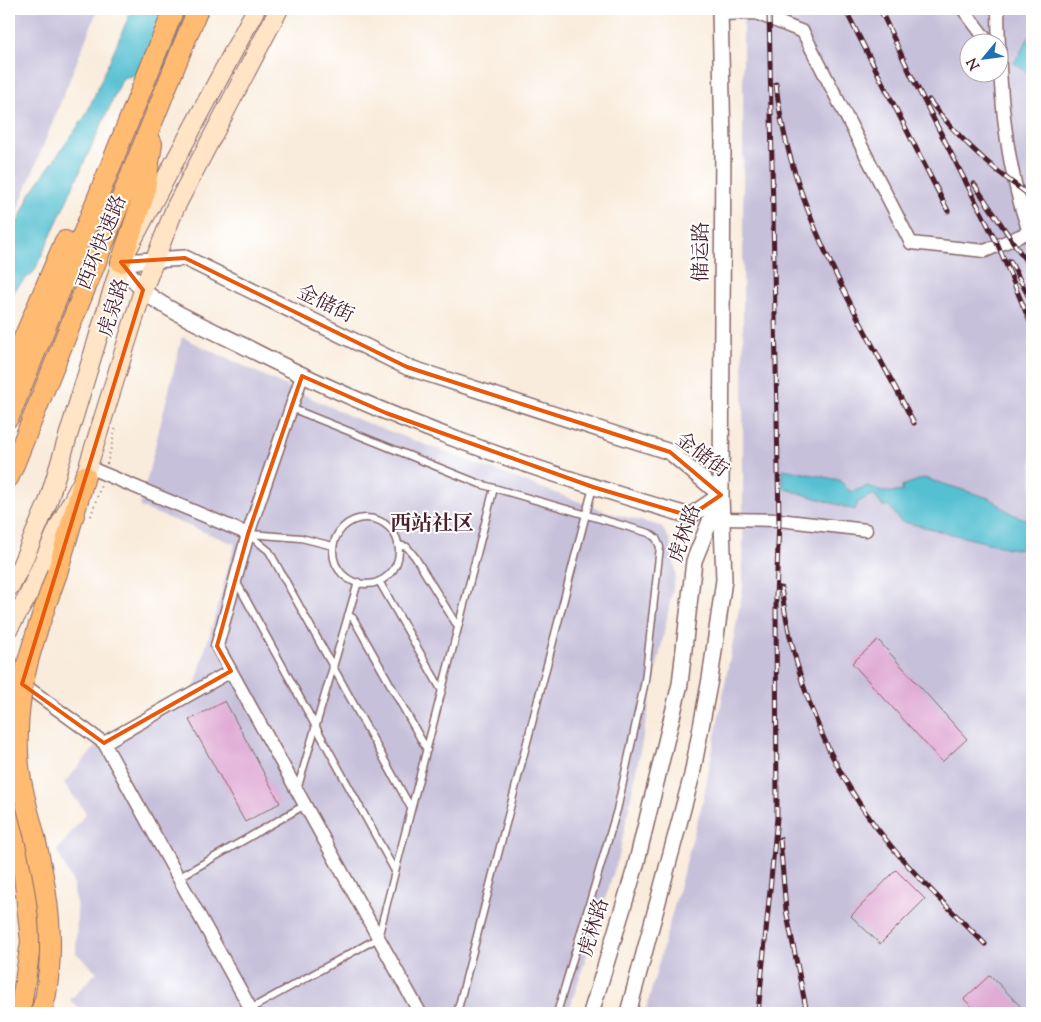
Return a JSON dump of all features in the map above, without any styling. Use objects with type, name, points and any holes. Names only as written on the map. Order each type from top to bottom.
[{"type":"highway","name":"西环快速路","points":[[9,417],[174,9]]},
{"type":"highway","name":"西环快速路","points":[[9,477],[198,9]]},
{"type":"highway","points":[[121,262],[144,195],[157,109]]},
{"type":"highway","points":[[9,373],[90,183],[130,115]]},
{"type":"highway","points":[[40,1013],[46,1001],[52,941],[45,891],[25,798],[18,754],[18,707],[26,664],[57,573],[87,472]]},
{"type":"highway","points":[[9,817],[24,875],[31,942],[20,1013]]},
{"type":"main road","name":"虎泉路","points":[[9,588],[20,568],[48,502],[121,262],[256,9]]},
{"type":"main road","name":"虎泉路","points":[[9,628],[28,596],[59,526],[87,472],[143,290],[175,208],[279,9]]},
{"type":"street","points":[[963,9],[980,32]]},
{"type":"street","points":[[998,9],[998,32]]},
{"type":"street","points":[[720,11],[756,13],[803,32],[911,243],[985,250],[1029,232],[1011,169],[1002,82]]},
{"type":"street","name":"储运路","points":[[720,11],[723,143],[721,495]]},
{"type":"street","name":"金储街","points":[[185,258],[406,367],[670,452],[721,495],[690,516],[561,478],[386,413],[302,376],[168,307],[143,290],[121,262],[185,258]]},
{"type":"street","points":[[302,376],[248,534],[217,646],[420,1013]]},
{"type":"street","points":[[87,472],[248,534]]},
{"type":"street","name":"虎林路","points":[[628,1013],[692,775],[710,680],[724,580],[721,495]]},
{"type":"street","name":"虎林路","points":[[591,1013],[638,856],[680,684],[694,561],[721,495]]},
{"type":"street","points":[[722,519],[779,520],[866,530]]},
{"type":"street","points":[[104,743],[231,671]]},
{"type":"street","points":[[9,674],[104,743],[249,1012]]},
{"type":"lane","points":[[291,408],[494,488],[649,533],[656,538],[660,546],[645,682],[618,810],[557,1013]]},
{"type":"lane","points":[[457,1013],[594,487]]},
{"type":"lane","points":[[249,1012],[378,938],[494,488]]},
{"type":"lane","points":[[362,518],[373,519],[383,523],[391,530],[398,545],[398,560],[393,570],[379,581],[365,584],[345,576],[338,568],[334,558],[333,546],[343,527],[362,518]]},
{"type":"lane","points":[[248,534],[301,538],[333,546]]},
{"type":"lane","points":[[248,534],[270,551],[411,808]]},
{"type":"lane","points":[[398,545],[407,547],[415,557],[458,627]]},
{"type":"lane","points":[[235,580],[396,871]]},
{"type":"lane","points":[[379,581],[442,691]]},
{"type":"lane","points":[[297,791],[358,582]]},
{"type":"lane","points":[[348,615],[353,618],[427,750]]},
{"type":"lane","points":[[178,878],[305,805]]},
{"type":"path","points":[[660,546],[694,561]]},
{"type":"highlighted area","points":[[185,258],[407,367],[670,452],[721,495],[690,516],[593,487],[386,413],[302,376],[248,534],[217,646],[231,671],[104,743],[22,684],[143,290],[121,262]]},
{"type":"shaded area","points":[[9,9],[98,9],[9,231]]},
{"type":"shaded area","points":[[743,9],[1032,9],[1032,1013],[645,1013],[703,800],[743,588]]},
{"type":"shaded area","points":[[182,337],[354,418],[607,512],[661,526],[670,540],[676,573],[619,856],[568,1013],[85,1013],[70,1000],[97,972],[76,953],[77,910],[73,883],[57,851],[86,813],[64,783],[96,746],[194,689],[235,544],[140,507]]},
{"type":"water","points":[[132,9],[211,9],[185,63],[123,78],[34,272],[20,284],[9,298],[9,242],[30,194],[86,115]]},
{"type":"water","points":[[1032,32],[1032,76],[1014,63]]},
{"type":"water","points":[[783,469],[839,480],[851,492],[868,486],[882,492],[902,492],[902,486],[924,478],[989,498],[1014,515],[1032,521],[1032,551],[1008,548],[900,521],[890,507],[882,506],[874,494],[858,502],[855,510],[783,488]]},
{"type":"building","points":[[878,640],[967,739],[942,762],[852,663]]},
{"type":"building","points":[[225,701],[280,803],[245,822],[189,720]]},
{"type":"building","points":[[896,870],[925,899],[880,944],[851,916]]},
{"type":"building","points":[[990,975],[1027,1013],[978,1013],[964,999]]},
{"type":"railway","points":[[758,1013],[777,818],[776,597],[779,520],[769,9]]},
{"type":"railway","points":[[845,9],[948,211]]},
{"type":"railway","points":[[880,9],[910,73],[998,245],[1032,327]]},
{"type":"railway","points":[[776,84],[783,130],[795,174],[811,217],[849,301],[914,423]]},
{"type":"railway","points":[[929,100],[977,153],[1032,197]]},
{"type":"railway","points":[[974,184],[1032,270]]},
{"type":"railway","points":[[1010,261],[1032,303]]},
{"type":"railway","points":[[781,588],[795,658],[806,692],[818,725],[850,788],[869,818],[902,859],[985,944]]},
{"type":"railway","points":[[780,839],[786,910],[807,1013]]},
{"type":"district","name":"西站社区","points":[[432,525]]}]
